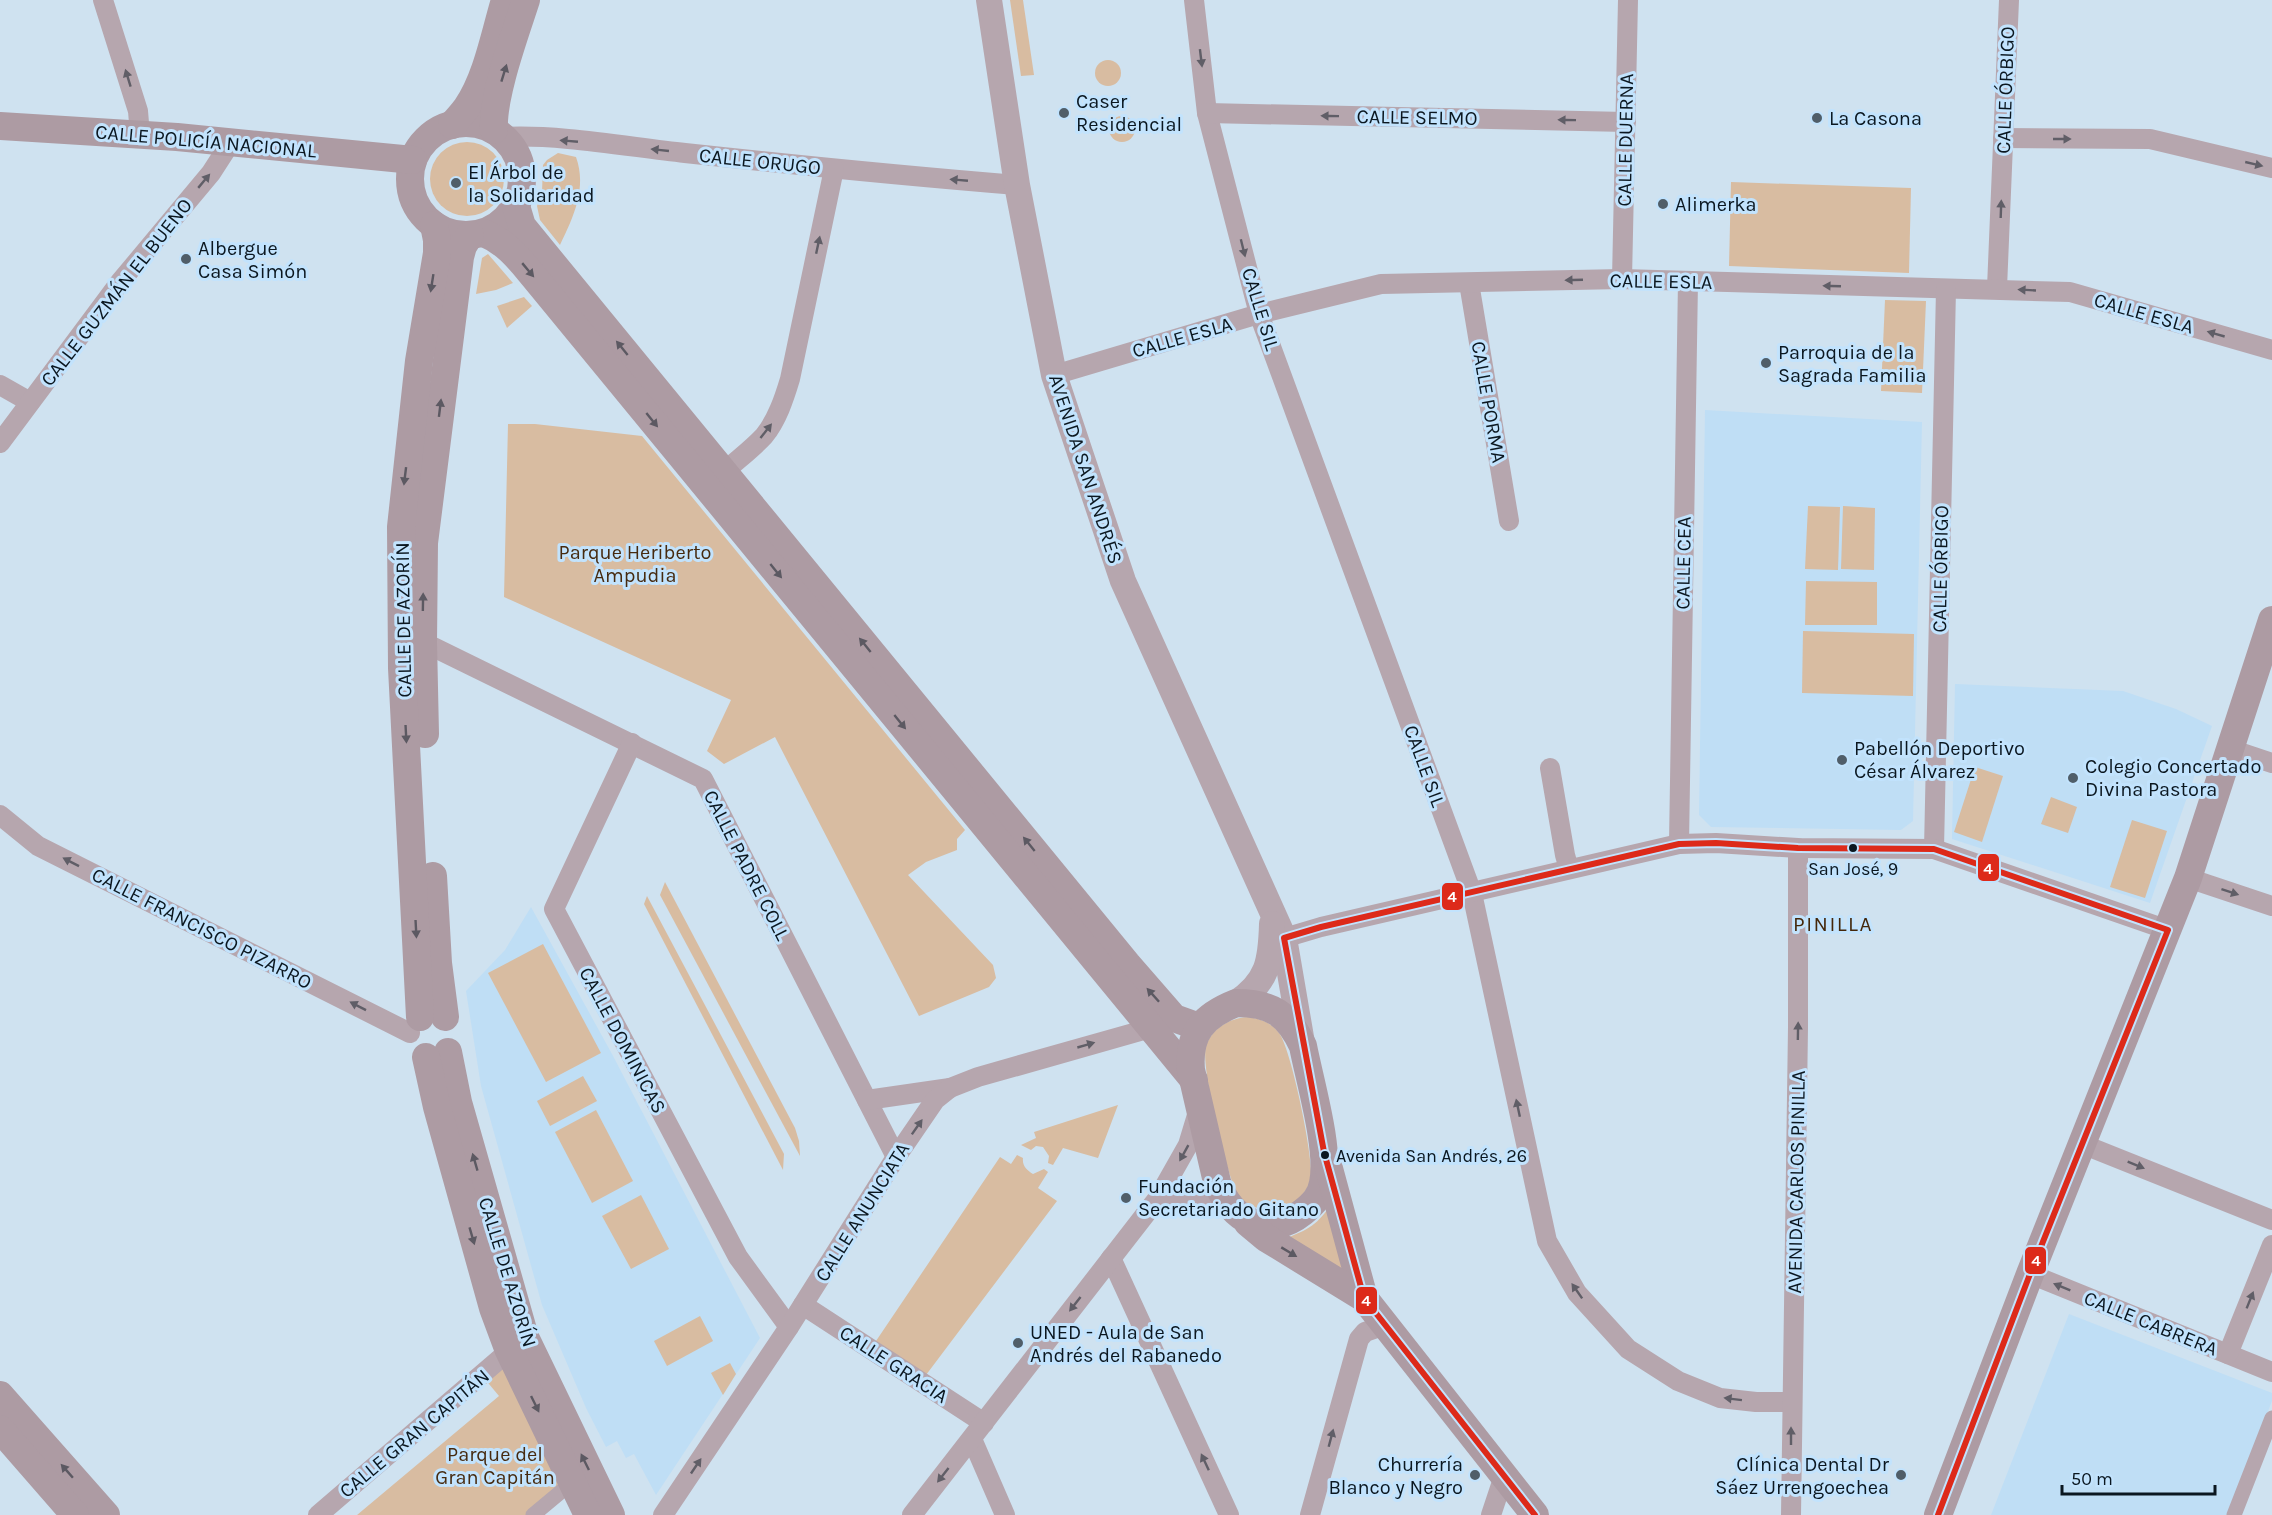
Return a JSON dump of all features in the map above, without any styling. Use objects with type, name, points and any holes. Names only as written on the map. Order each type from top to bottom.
[{"type":"main road","points":[[452,125],[473,98],[505,0]]},
{"type":"main road","points":[[477,234],[497,226],[516,206],[520,192],[521,169],[513,149],[499,134],[493,120],[501,83],[526,0]]},
{"type":"main road","points":[[499,134],[480,125],[466,123],[439,130],[428,138],[413,160],[410,175],[410,189],[419,210],[445,232],[496,238],[506,245],[1151,1028],[1196,1092]]},
{"type":"main road","name":"CALLE POLICÍA NACIONAL","points":[[0,126],[231,142],[413,160]]},
{"type":"main road","points":[[516,206],[522,226],[1146,986],[1174,1018],[1199,1027]]},
{"type":"main road","name":"CALLE DE AZORÍN","points":[[425,1022],[402,668],[401,527],[419,361],[437,253],[434,225]]},
{"type":"main road","name":"CALLE DE AZORÍN","points":[[425,1022],[436,917],[424,722],[424,543],[458,267],[463,246],[477,234]]},
{"type":"main road","points":[[1938,1515],[2030,1274],[2188,878],[2271,631]]},
{"type":"main road","points":[[1364,1298],[1266,1238],[1236,1213],[1222,1195],[1196,1092],[1190,1056],[1199,1027],[1209,1016],[1236,1003],[1264,1005],[1277,1011],[1292,1027],[1303,1047],[1324,1152],[1364,1298],[1535,1515]]},
{"type":"main road","points":[[450,1021],[455,1034],[452,1046],[437,1054],[421,1055],[412,1045],[425,1022],[450,1021]]},
{"type":"main road","name":"CALLE DE AZORÍN","points":[[437,1054],[437,1107],[483,1275],[509,1352],[588,1515]]},
{"type":"main road","name":"CALLE DE AZORÍN","points":[[437,1054],[458,1102],[525,1337],[611,1515]]},
{"type":"main road","points":[[1236,1213],[1256,1224],[1270,1227],[1297,1217],[1319,1196],[1323,1184],[1324,1152]]},
{"type":"main road","points":[[0,1395],[106,1515]]},
{"type":"main road","points":[[0,1429],[75,1515]]},
{"type":"street","points":[[104,0],[138,111],[140,135]]},
{"type":"street","name":"AVENIDA SAN ANDRÉS","points":[[989,0],[1017,185],[1054,375],[1123,581],[1284,938],[1303,1047]]},
{"type":"street","name":"CALLE SIL","points":[[1194,0],[1207,113],[1259,314],[1472,893],[1547,1241],[1577,1293],[1629,1349],[1678,1381],[1720,1398],[1756,1402],[1792,1402]]},
{"type":"street","name":"CALLE DUERNA","points":[[1622,279],[1628,0]]},
{"type":"street","name":"CALLE ÓRBIGO","points":[[1997,288],[2009,0]]},
{"type":"street","name":"CALLE SELMO","points":[[1207,113],[1626,122]]},
{"type":"street","name":"CALLE ORUGO","points":[[499,134],[834,169],[1017,185]]},
{"type":"street","points":[[2003,138],[2150,139],[2272,168]]},
{"type":"street","name":"CALLE GUZMÁN EL BUENO","points":[[0,442],[120,282],[211,173],[231,142]]},
{"type":"street","points":[[724,472],[763,436],[783,401],[790,379],[834,169]]},
{"type":"street","name":"CALLE ESLA","points":[[1054,375],[1259,314],[1381,284],[1622,279],[1946,289],[1997,288],[2070,292],[2272,350]]},
{"type":"street","name":"CALLE CEA","points":[[1679,844],[1688,281]]},
{"type":"street","name":"CALLE PORMA","points":[[1469,283],[1509,520]]},
{"type":"street","name":"CALLE ÓRBIGO","points":[[1934,849],[1946,289]]},
{"type":"street","points":[[0,385],[30,402]]},
{"type":"street","name":"CALLE PADRE COLL","points":[[423,642],[703,779],[896,1157]]},
{"type":"street","name":"CALLE DOMINICAS","points":[[632,743],[554,909],[738,1257],[789,1327]]},
{"type":"street","points":[[2230,749],[2272,763]]},
{"type":"street","points":[[1550,768],[1569,869]]},
{"type":"street","name":"CALLE FRANCISCO PIZARRO","points":[[0,815],[38,846],[425,1022]]},
{"type":"street","points":[[1284,938],[1321,927],[1679,844],[1716,843],[1798,848],[1934,849],[2168,930]]},
{"type":"street","name":"AVENIDA CARLOS PINILLA","points":[[1791,1515],[1798,1027],[1798,848]]},
{"type":"street","points":[[2188,878],[2272,906]]},
{"type":"street","name":"AVENIDA SAN ANDRÉS","points":[[1236,1003],[1256,989],[1264,974],[1270,953],[1272,912]]},
{"type":"street","name":"CALLE ANUNCIATA","points":[[663,1515],[789,1327],[896,1157],[935,1100],[950,1088],[978,1077],[1151,1028]]},
{"type":"street","points":[[867,1100],[950,1088]]},
{"type":"street","points":[[912,1515],[1158,1198],[1193,1133],[1196,1092]]},
{"type":"street","points":[[2082,1144],[2272,1220]]},
{"type":"street","points":[[1158,1198],[1179,1194],[1197,1197],[1236,1213]]},
{"type":"street","points":[[2228,1354],[2272,1245]]},
{"type":"street","points":[[1111,1258],[1229,1515]]},
{"type":"street","name":"CALLE CABRERA","points":[[2030,1274],[2272,1372]]},
{"type":"street","name":"CALLE GRACIA","points":[[803,1305],[984,1423]]},
{"type":"street","points":[[1310,1515],[1359,1339],[1365,1332],[1384,1325]]},
{"type":"street","name":"CALLE GRAN CAPITÁN","points":[[318,1515],[509,1352]]},
{"type":"street","points":[[2234,1515],[2272,1418]]},
{"type":"street","points":[[972,1439],[1005,1515]]},
{"type":"street","points":[[1491,1515],[1504,1476]]},
{"type":"street","points":[[533,1515],[563,1490]]},
{"type":"shaded area","points":[[1705,410],[1922,422],[1913,821],[1901,830],[1711,827],[1699,815]]},
{"type":"shaded area","name":"Colegio Concertado Divina Pastora","points":[[1955,684],[2123,691],[2176,709],[2212,726],[2150,903],[1952,839]]},
{"type":"shaded area","points":[[531,907],[612,1054],[760,1338],[656,1495],[634,1454],[626,1458],[617,1441],[606,1447],[586,1408],[542,1305],[481,1086],[466,991],[505,950]]},
{"type":"shaded area","points":[[2069,1314],[2272,1393],[2272,1401],[2228,1515],[1991,1515]]},
{"type":"green space","points":[[1010,0],[1023,0],[1034,75],[1021,76]]},
{"type":"green space","points":[[1108,60],[1117,64],[1121,73],[1117,82],[1108,86],[1099,82],[1095,73],[1099,64]]},
{"type":"green space","points":[[1122,116],[1131,120],[1135,129],[1131,138],[1122,142],[1113,138],[1109,129],[1113,120]]},
{"type":"green space","points":[[460,142],[474,142],[488,148],[498,158],[504,172],[504,186],[498,200],[488,210],[474,216],[460,216],[446,210],[436,200],[430,186],[430,172],[436,158],[446,148]]},
{"type":"green space","points":[[558,153],[576,157],[580,180],[574,213],[560,245],[540,220],[537,206],[542,192],[543,165]]},
{"type":"green space","points":[[1731,182],[1911,188],[1909,273],[1729,266]]},
{"type":"green space","points":[[488,254],[513,283],[496,290],[476,294],[482,258]]},
{"type":"green space","points":[[524,297],[532,306],[507,328],[497,306]]},
{"type":"green space","points":[[1885,300],[1926,301],[1922,393],[1881,391]]},
{"type":"green space","name":"Parque Heriberto Ampudia","points":[[508,424],[535,424],[642,436],[965,830],[957,839],[957,850],[926,862],[908,875],[993,965],[996,978],[989,987],[919,1016],[775,737],[724,764],[707,751],[731,700],[504,597]]},
{"type":"green space","points":[[1808,506],[1840,507],[1838,570],[1805,569]]},
{"type":"green space","points":[[1843,506],[1875,508],[1874,570],[1841,569]]},
{"type":"green space","points":[[1806,581],[1877,582],[1877,625],[1805,625]]},
{"type":"green space","points":[[1803,631],[1914,634],[1913,696],[1802,693]]},
{"type":"green space","points":[[1975,767],[2003,776],[1982,842],[1954,832]]},
{"type":"green space","points":[[2051,797],[2077,807],[2068,833],[2041,824]]},
{"type":"green space","points":[[2132,820],[2167,831],[2145,898],[2110,887]]},
{"type":"green space","points":[[665,882],[795,1128],[800,1156],[660,895]]},
{"type":"green space","points":[[647,896],[784,1154],[783,1170],[644,904]]},
{"type":"green space","points":[[543,944],[601,1053],[546,1082],[488,973]]},
{"type":"green space","points":[[1248,1017],[1272,1026],[1284,1043],[1295,1081],[1309,1150],[1310,1181],[1297,1201],[1281,1209],[1254,1207],[1239,1196],[1228,1168],[1207,1075],[1206,1046],[1213,1034],[1228,1022]]},
{"type":"green space","points":[[583,1076],[597,1101],[550,1126],[537,1101]]},
{"type":"green space","points":[[1118,1105],[1098,1158],[1063,1148],[1053,1165],[1048,1163],[1049,1156],[1043,1147],[1036,1146],[1031,1150],[1021,1145],[1036,1138],[1034,1132]]},
{"type":"green space","points":[[596,1110],[633,1181],[592,1203],[555,1132]]},
{"type":"green space","points":[[1017,1155],[1023,1158],[1025,1168],[1033,1174],[1044,1169],[1048,1172],[1038,1188],[1057,1201],[926,1375],[876,1341],[1000,1157],[1011,1164]]},
{"type":"green space","points":[[641,1195],[669,1249],[631,1269],[602,1216]]},
{"type":"green space","points":[[1332,1203],[1349,1273],[1284,1239],[1312,1226]]},
{"type":"green space","points":[[700,1316],[713,1341],[667,1366],[654,1341]]},
{"type":"green space","points":[[730,1363],[736,1374],[723,1395],[711,1373]]},
{"type":"green space","name":"Parque del Gran Capitán","points":[[500,1365],[508,1376],[563,1490],[535,1515],[357,1515],[499,1396],[484,1378]]},
{"type":"transit line","name":"4","points":[[1535,1515],[1364,1298],[1324,1152],[1284,938],[1321,927],[1679,844],[1716,843],[1798,848],[1934,849],[2168,930],[2030,1274],[1938,1515]]},
{"type":"place","name":"Caser Residencial","points":[[1064,113]]},
{"type":"place","name":"La Casona","points":[[1817,118]]},
{"type":"place","name":"El Árbol de la Solidaridad","points":[[456,183]]},
{"type":"place","name":"Alimerka","points":[[1663,204]]},
{"type":"place","name":"Albergue Casa Simón","points":[[186,259]]},
{"type":"place","name":"Parroquia de la Sagrada Familia","points":[[1766,363]]},
{"type":"place","name":"Pabellón Deportivo César Álvarez","points":[[1842,760]]},
{"type":"place","name":"Colegio Concertado Divina Pastora","points":[[2073,778]]},
{"type":"place","name":"San José, 9","points":[[1853,848]]},
{"type":"place","name":"Avenida San Andrés, 26","points":[[1325,1155]]},
{"type":"place","name":"Fundación Secretariado Gitano","points":[[1126,1198]]},
{"type":"place","name":"UNED - Aula de San Andrés del Rabanedo","points":[[1018,1343]]},
{"type":"place","name":"Churrería Blanco y Negro","points":[[1475,1475]]},
{"type":"place","name":"Clínica Dental Dr Sáez Urrengoechea","points":[[1901,1475]]},
{"type":"district","name":"PINILLA","points":[[1833,924]]}]
